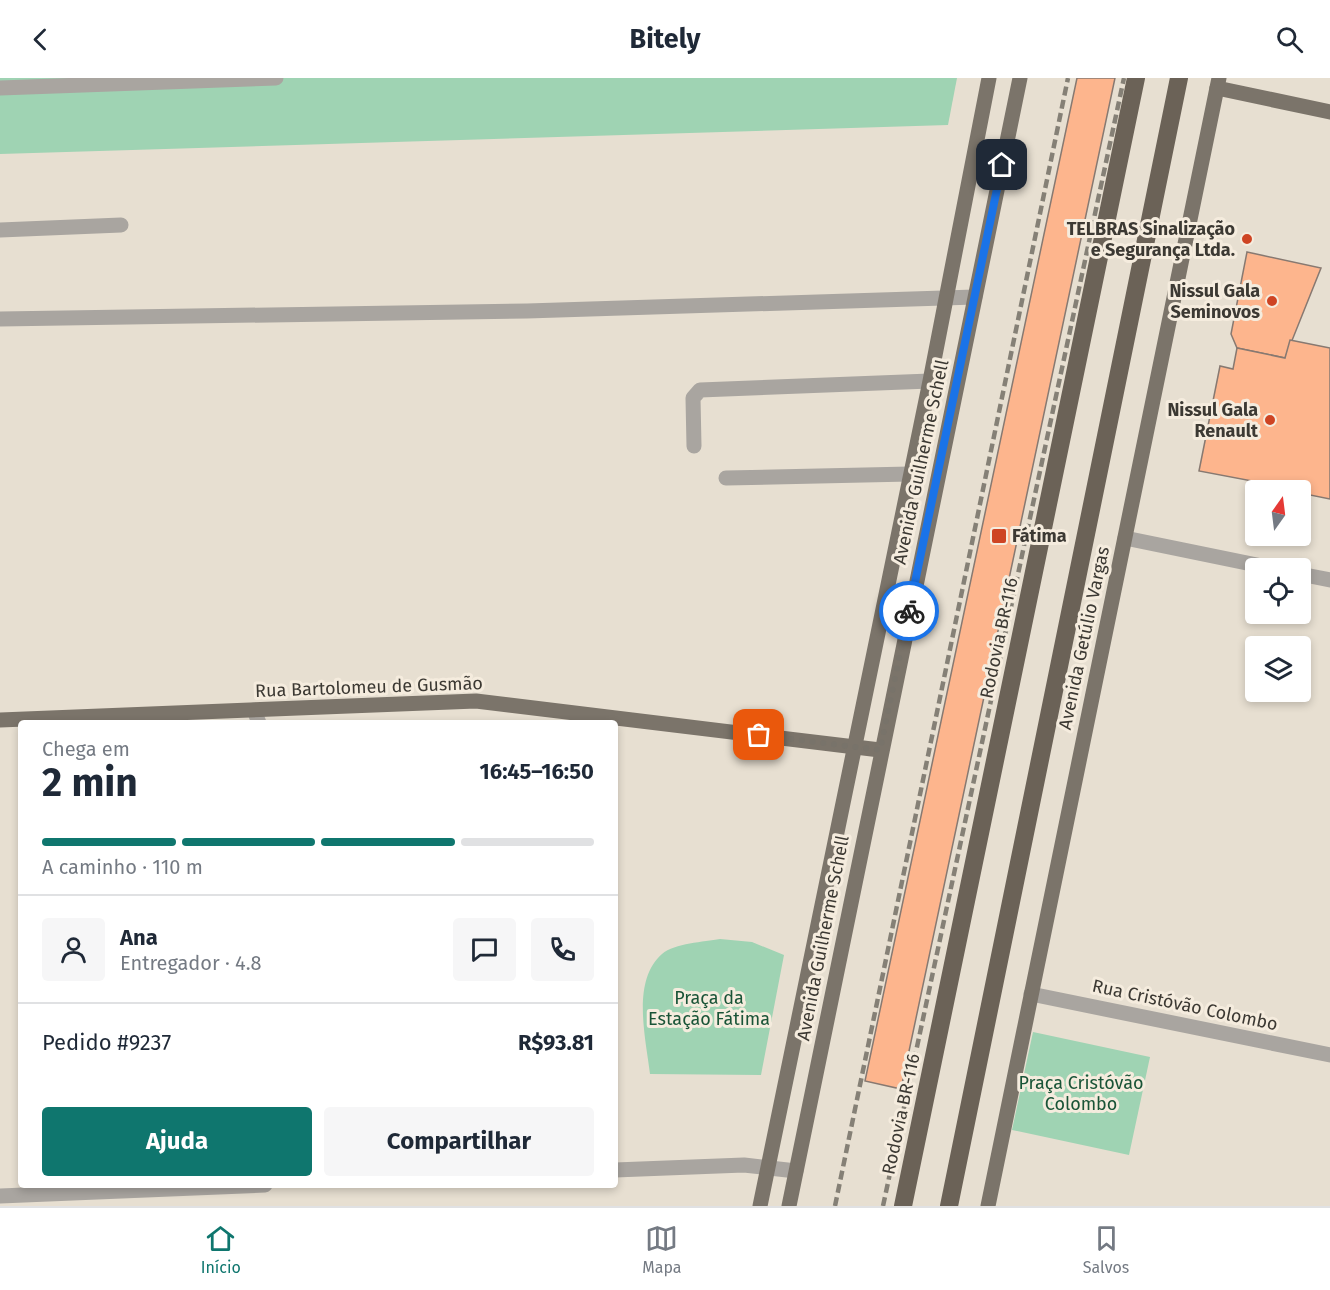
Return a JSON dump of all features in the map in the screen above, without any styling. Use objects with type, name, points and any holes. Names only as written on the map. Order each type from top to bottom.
[{"type":"highway","name":"Rodovia BR-116","points":[[903,1206],[1136,78]]},
{"type":"highway","points":[[949,1206],[1179,78]]},
{"type":"main road","name":"Avenida Guilherme Schell","points":[[760,1206],[930,381],[989,78]]},
{"type":"main road","name":"Avenida Guilherme Schell","points":[[789,1206],[880,750],[1020,78]]},
{"type":"main road","points":[[1218,83],[1330,112]]},
{"type":"main road","name":"Avenida Getúlio Vargas","points":[[988,1206],[1218,83]]},
{"type":"main road","name":"Rua Bartolomeu de Gusmão","points":[[0,720],[257,716],[476,701],[880,750]]},
{"type":"street","points":[[0,88],[276,78]]},
{"type":"street","points":[[0,230],[121,225]]},
{"type":"street","points":[[0,319],[515,311],[947,296],[975,297]]},
{"type":"street","points":[[694,446],[693,398],[700,390],[930,381]]},
{"type":"street","points":[[726,478],[910,474]]},
{"type":"street","points":[[1125,538],[1245,562]]},
{"type":"street","points":[[1311,576],[1330,580]]},
{"type":"street","name":"Rua Cristóvão Colombo","points":[[1031,994],[1330,1055]]},
{"type":"street","points":[[618,1170],[768,1166],[796,1171]]},
{"type":"street","points":[[0,1196],[193,1188]]},
{"type":"green space","points":[[0,78],[957,78],[948,125],[0,154]]},
{"type":"green space","name":"Praça da Estação Fátima","points":[[720,939],[752,942],[784,955],[761,1075],[650,1074],[643,1011],[646,979],[652,965],[662,954],[674,947]]},
{"type":"green space","name":"Praça Cristóvão Colombo","points":[[1033,1032],[1150,1057],[1129,1155],[1012,1130]]},
{"type":"building","points":[[1077,78],[1115,78],[901,1089],[865,1081]]},
{"type":"building","name":"Nissul Gala Seminovos","points":[[1247,252],[1321,268],[1285,358],[1237,348],[1231,334]]},
{"type":"building","name":"Nissul Gala Renault","points":[[1290,340],[1330,348],[1330,499],[1311,495],[1311,480],[1247,480],[1199,471],[1220,366],[1233,369],[1237,348],[1285,358]]},
{"type":"railway","points":[[835,1206],[1068,78]]},
{"type":"railway","points":[[883,1206],[1124,78]]},
{"type":"way so far","points":[[759,735],[880,750],[909,611]]},
{"type":"place","name":"TELBRAS Sinalização e Segurança Ltda.","points":[[1247,239]]},
{"type":"place","name":"Nissul Gala Seminovos","points":[[1272,301]]},
{"type":"place","name":"Nissul Gala Renault","points":[[1270,420]]},
{"type":"place","name":"Fátima","points":[[999,536]]},
{"type":"route","points":[[909,611],[1002,165]]}]
